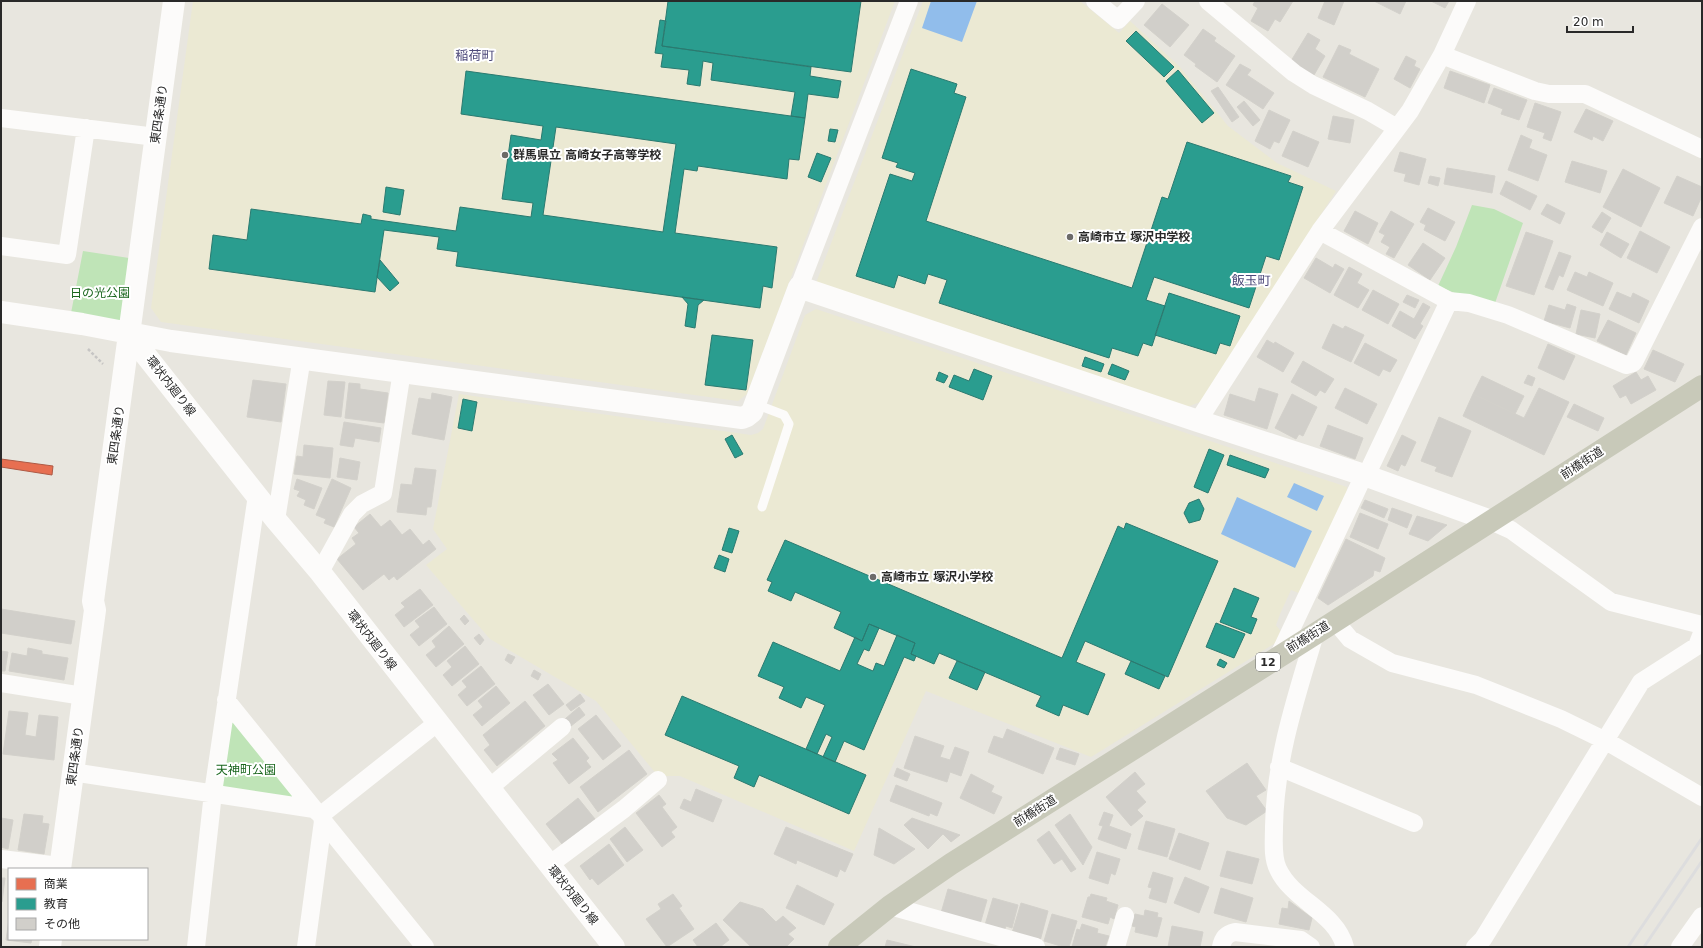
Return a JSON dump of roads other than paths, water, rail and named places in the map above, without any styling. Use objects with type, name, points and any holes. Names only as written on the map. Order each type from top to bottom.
[{"type":"main road","name":"前橋街道","points":[[839,947],[890,906],[951,864],[1279,655],[1315,634],[1702,386]]},
{"type":"street","name":"東四条通り","points":[[60,868],[95,610],[93,601],[174,1]]},
{"type":"street","points":[[1,312],[82,324],[171,341],[302,357],[742,418],[752,412],[908,1]]},
{"type":"street","points":[[1095,1],[1118,20],[1136,1]]},
{"type":"street","points":[[1208,1],[1294,73],[1313,85],[1368,111],[1397,128]]},
{"type":"street","points":[[1198,421],[1320,231],[1397,128],[1421,93],[1442,54],[1467,1]]},
{"type":"street","points":[[1442,54],[1535,91],[1549,94],[1585,94],[1702,149]]},
{"type":"street","points":[[1,118],[156,137]]},
{"type":"street","points":[[1,246],[67,255],[86,128]]},
{"type":"street","points":[[1320,231],[1449,301],[1469,304],[1508,315],[1626,364],[1633,363],[1702,227]]},
{"type":"street","points":[[799,288],[1365,475],[1491,521],[1511,530],[1611,602],[1702,625]]},
{"type":"street","points":[[1279,655],[1449,301]]},
{"type":"street","name":"環状内廻り線","points":[[129,334],[257,494],[276,520],[320,572],[614,947]]},
{"type":"street","points":[[276,520],[302,357]]},
{"type":"street","points":[[320,572],[352,514],[362,504],[383,493],[402,371]]},
{"type":"street","points":[[196,947],[213,793],[257,494]]},
{"type":"street","points":[[1335,620],[1350,639],[1392,663],[1476,685],[1561,719],[1606,741],[1702,797]]},
{"type":"street","points":[[1476,947],[1483,939],[1642,682],[1697,646],[1702,633]]},
{"type":"street","points":[[1315,634],[1293,706],[1279,767],[1275,802],[1274,849],[1278,870],[1288,884],[1330,921],[1341,936],[1345,947]]},
{"type":"street","points":[[1,683],[83,696]]},
{"type":"street","points":[[226,700],[425,947]]},
{"type":"street","points":[[306,947],[319,815],[437,723]]},
{"type":"street","points":[[488,788],[562,727]]},
{"type":"street","points":[[1279,767],[1414,822]]},
{"type":"street","points":[[72,772],[213,793],[319,815]]},
{"type":"street","points":[[549,865],[624,810],[658,780]]},
{"type":"street","points":[[1,859],[60,868]]},
{"type":"street","points":[[890,906],[1036,947]]},
{"type":"street","points":[[1116,947],[1125,916]]},
{"type":"street","points":[[1680,947],[1702,916]]},
{"type":"street","points":[[1221,947],[1223,940],[1228,934],[1235,932],[1301,940],[1311,947]]},
{"type":"lane","points":[[755,404],[784,415],[789,424],[762,507]]},
{"type":"water","points":[[931,1],[977,1],[962,42],[922,28]]},
{"type":"water","points":[[1294,483],[1324,496],[1317,511],[1287,497]]},
{"type":"water","points":[[1237,497],[1312,531],[1295,568],[1221,534]]},
{"type":"railway","points":[[1628,947],[1702,838]]},
{"type":"railway","points":[[1644,947],[1702,861]]},
{"type":"place","name":"群馬県立 高崎女子高等学校","points":[[505,155]]},
{"type":"place","name":"高崎市立 塚沢中学校","points":[[1070,237]]},
{"type":"place","name":"高崎市立 塚沢小学校","points":[[873,577]]},
{"type":"district","name":"稲荷町","points":[[475,55]]},
{"type":"district","name":"飯玉町","points":[[1251,280]]},
{"type":"park label","name":"日の光公園","points":[[100,293]]},
{"type":"park label","name":"天神町公園","points":[[246,770]]}]
